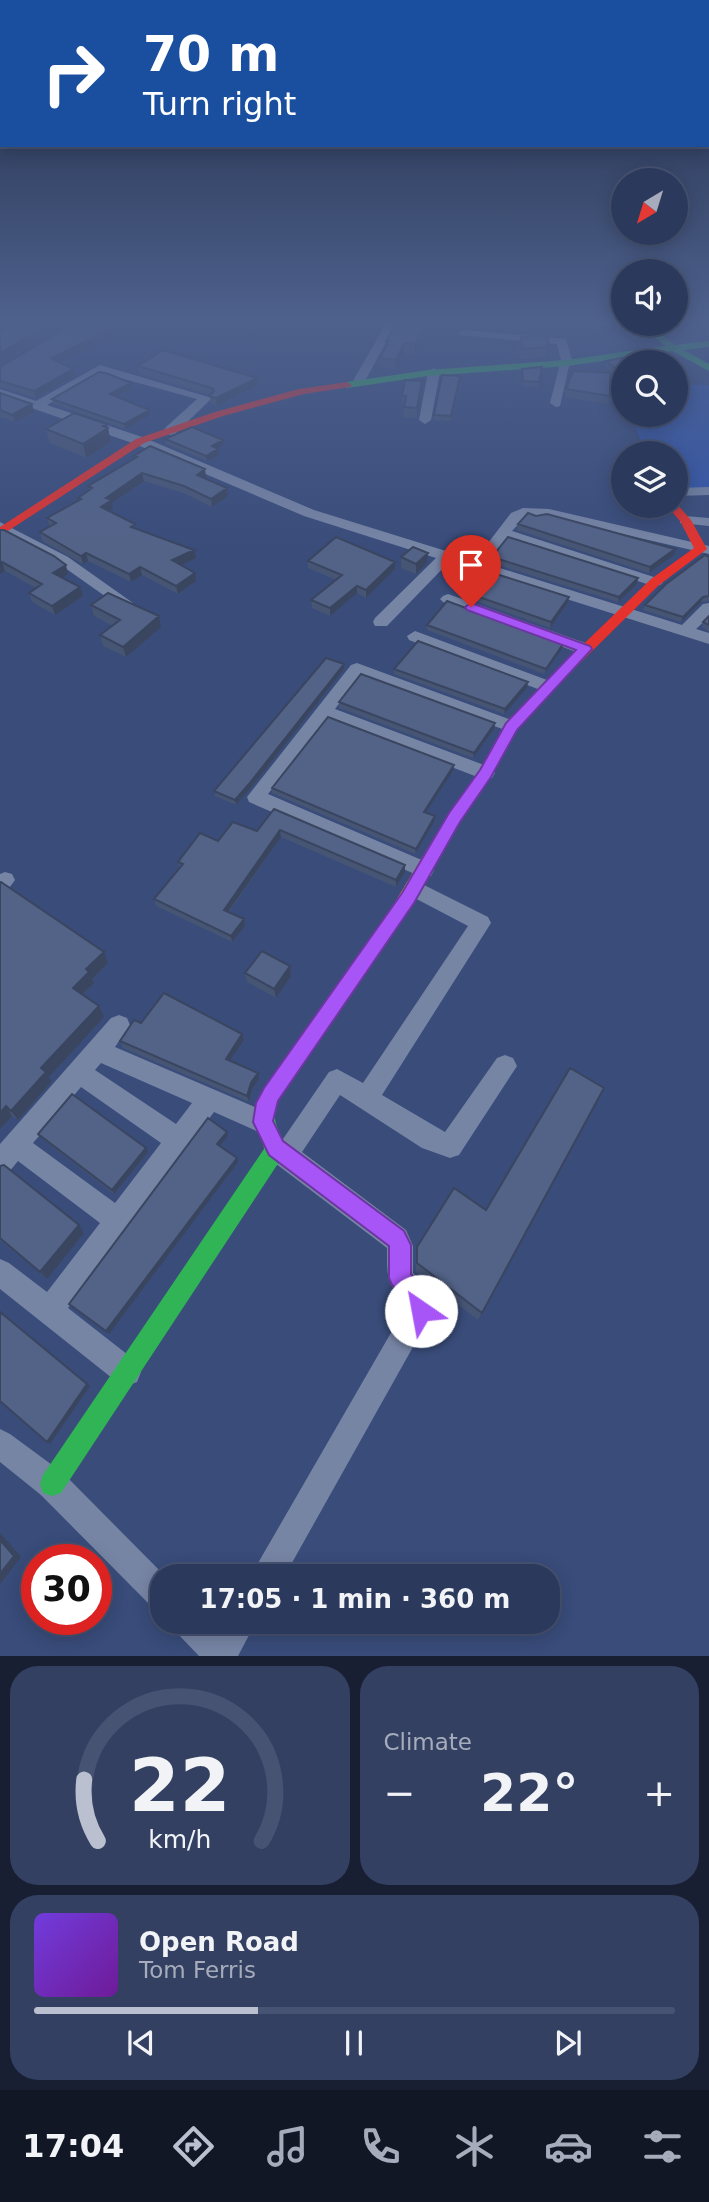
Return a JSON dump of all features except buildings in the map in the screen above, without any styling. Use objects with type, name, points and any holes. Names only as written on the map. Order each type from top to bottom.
[{"type":"street","points":[[12,397],[140,441],[309,513],[709,639]]},
{"type":"street","points":[[37,406],[52,397]]},
{"type":"street","points":[[170,431],[206,398],[203,397]]},
{"type":"street","points":[[2,529],[140,441],[279,397]]},
{"type":"street","points":[[425,420],[429,397]]},
{"type":"street","points":[[556,403],[557,397]]},
{"type":"street","points":[[688,492],[709,491]]},
{"type":"street","points":[[478,566],[516,516],[523,512],[535,512],[705,550]]},
{"type":"street","points":[[685,520],[709,522]]},
{"type":"street","points":[[685,520],[705,550]]},
{"type":"street","points":[[2,529],[63,560],[125,603]]},
{"type":"street","points":[[504,533],[655,582]]},
{"type":"street","points":[[263,1122],[266,1103],[271,1095],[419,879],[454,817],[486,773],[511,726],[585,649],[655,582],[705,550]]},
{"type":"street","points":[[381,622],[446,556]]},
{"type":"street","points":[[448,599],[585,649]]},
{"type":"street","points":[[686,630],[709,608]]},
{"type":"street","points":[[415,636],[549,687]]},
{"type":"street","points":[[366,1099],[481,923],[419,879],[251,803],[356,669],[511,726]]},
{"type":"street","points":[[324,710],[486,773]]},
{"type":"street","points":[[117,1221],[8,1154],[119,1025]]},
{"type":"street","points":[[97,1050],[263,1122],[281,1151],[397,1239],[400,1245],[400,1278],[422,1306],[273,1564]]},
{"type":"street","points":[[52,1484],[281,1151],[337,1080],[431,1140],[450,1146],[505,1066]]},
{"type":"street","points":[[79,1072],[178,1140]]},
{"type":"street","points":[[49,1311],[209,1100]]},
{"type":"street","points":[[0,1272],[127,1372]]},
{"type":"street","points":[[0,1444],[52,1484],[150,1583]]},
{"type":"street","points":[[200,1634],[221,1655],[233,1634]]},
{"type":"shaded area","points":[[688,397],[709,397],[709,488],[688,489],[688,441],[641,441],[635,427],[688,427]]},
{"type":"traffic: fast","points":[[52,1484],[274,1152],[274,1142],[263,1122],[266,1103],[392,922]]},
{"type":"traffic: slow","points":[[392,922],[455,817],[486,773],[511,726],[572,663]]},
{"type":"traffic: jam","points":[[0,532],[140,441],[219,414],[280,397]]},
{"type":"traffic: jam","points":[[572,663],[655,582],[701,549],[683,518]]},
{"type":"route","points":[[421,1311],[422,1302],[404,1284],[398,1273],[400,1245],[397,1239],[276,1148],[263,1122],[266,1103],[271,1095],[408,898],[454,817],[486,773],[511,726],[585,649],[471,607]]}]
